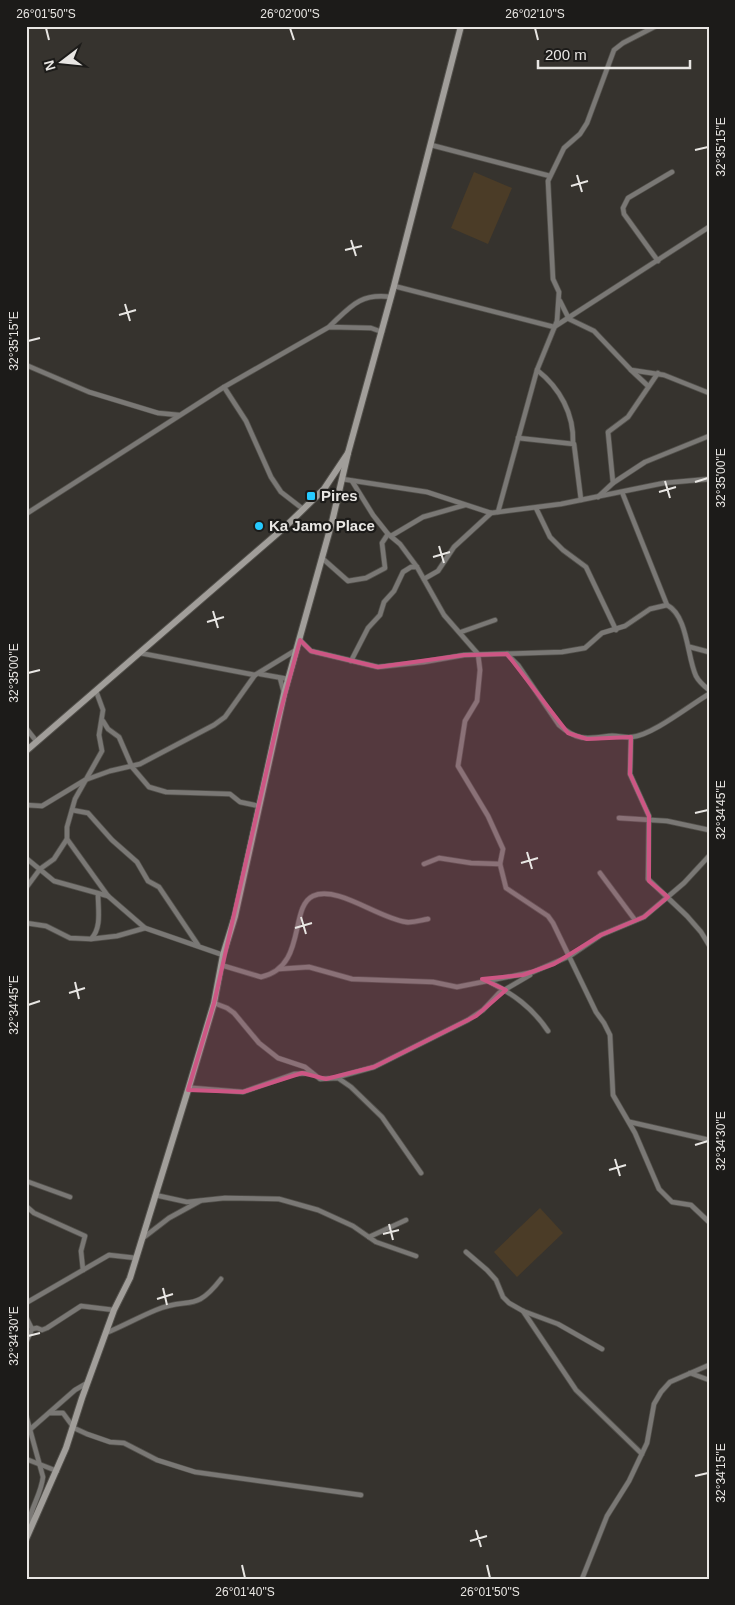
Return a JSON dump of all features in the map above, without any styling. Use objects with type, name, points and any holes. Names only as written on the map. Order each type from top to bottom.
[{"type":"street","points":[[27,1537],[74,1428],[114,1310],[136,1258],[214,1003],[223,955],[235,916],[284,694],[382,332],[461,26]]},
{"type":"street","points":[[498,512],[537,370],[558,314],[559,290],[553,280],[548,184],[550,176],[564,148],[580,134],[587,123],[614,50],[623,43],[656,26]]},
{"type":"street","points":[[430,145],[550,176]]},
{"type":"street","points":[[658,260],[624,214],[622,208],[628,198],[672,172]]},
{"type":"street","points":[[394,286],[554,327],[709,227]]},
{"type":"street","points":[[26,514],[180,414],[329,327],[356,302],[374,295],[391,297]]},
{"type":"street","points":[[558,299],[569,318],[594,331],[648,386]]},
{"type":"street","points":[[329,327],[371,328],[382,332]]},
{"type":"street","points":[[26,366],[90,392],[158,413],[180,414]]},
{"type":"street","points":[[537,370],[554,386],[567,408],[573,425],[573,443],[581,500]]},
{"type":"street","points":[[631,370],[658,373],[709,393]]},
{"type":"street","points":[[613,483],[608,432],[628,417],[658,373]]},
{"type":"street","points":[[224,387],[246,421],[271,477],[281,492],[303,509]]},
{"type":"street","points":[[597,498],[613,483],[645,462],[709,436]]},
{"type":"street","points":[[518,438],[573,443]]},
{"type":"street","points":[[26,751],[324,490],[348,453]]},
{"type":"street","points":[[342,479],[409,488],[491,513],[597,498],[664,483],[709,479]]},
{"type":"street","points":[[352,481],[373,515],[389,535],[400,544],[417,567],[444,615],[461,632],[478,654],[480,670],[477,701],[465,721],[458,766],[488,816],[503,849],[500,864],[506,888],[548,916],[570,956],[592,1004],[608,1031],[614,1095],[630,1122],[664,1196],[672,1202],[691,1205],[709,1222]]},
{"type":"street","points":[[622,492],[667,605],[673,609],[690,647],[696,676],[709,690]]},
{"type":"street","points":[[322,558],[348,581],[366,578],[385,568],[382,543],[389,535],[423,517],[465,505]]},
{"type":"street","points":[[536,508],[550,538],[586,567],[616,630]]},
{"type":"street","points":[[424,579],[438,571],[454,547],[491,513]]},
{"type":"street","points":[[351,661],[368,628],[380,615],[384,602],[394,591],[403,572],[411,566],[417,567]]},
{"type":"street","points":[[300,640],[311,651],[369,666],[384,667],[464,655],[579,650],[602,633],[616,630],[632,622],[650,609],[667,605]]},
{"type":"street","points":[[461,632],[496,620]]},
{"type":"street","points":[[464,655],[470,644]]},
{"type":"street","points":[[690,647],[709,652]]},
{"type":"street","points":[[26,805],[47,804],[85,780],[110,771],[132,767],[161,755],[225,717],[257,675],[297,649]]},
{"type":"street","points":[[140,653],[288,679]]},
{"type":"street","points":[[507,654],[518,665],[554,719],[568,733],[591,740],[612,736],[630,737],[684,712],[709,694]]},
{"type":"street","points":[[518,665],[520,654]]},
{"type":"street","points":[[280,678],[284,694]]},
{"type":"street","points":[[96,691],[102,704],[103,720],[99,735],[102,750],[85,780],[72,810],[67,826],[68,839],[108,896],[145,928],[223,955]]},
{"type":"street","points":[[103,720],[108,730],[116,734],[123,743],[132,767],[149,787],[160,791],[230,794],[240,802],[258,806]]},
{"type":"street","points":[[26,728],[37,742]]},
{"type":"street","points":[[630,737],[630,774],[648,811],[648,879],[701,932],[709,945]]},
{"type":"street","points":[[72,810],[88,813],[112,840],[130,854],[148,881],[159,887],[198,945]]},
{"type":"street","points":[[619,818],[648,819],[688,824],[709,830]]},
{"type":"street","points":[[26,888],[40,869],[54,859],[68,839]]},
{"type":"street","points":[[214,1003],[227,1008],[269,1052],[285,1062],[304,1068],[320,1079],[338,1078],[374,1067],[468,1020],[506,990],[533,972],[570,956],[601,935],[652,912],[709,856]]},
{"type":"street","points":[[26,858],[54,880],[108,896]]},
{"type":"street","points":[[424,864],[439,858],[471,863],[500,864]]},
{"type":"street","points":[[600,873],[635,920]]},
{"type":"street","points":[[90,939],[95,935],[98,924],[98,894]]},
{"type":"street","points":[[221,965],[261,977],[279,969],[288,961],[305,904],[311,896],[332,894],[346,897],[375,912],[405,922],[428,918]]},
{"type":"street","points":[[26,923],[46,926],[70,938],[90,939],[117,936],[145,928]]},
{"type":"street","points":[[279,969],[309,967],[352,979],[433,982],[457,987],[533,972]]},
{"type":"street","points":[[488,981],[506,990],[523,1003],[548,1031]]},
{"type":"street","points":[[188,1090],[243,1092],[294,1074],[312,1073]]},
{"type":"street","points":[[338,1078],[351,1087],[382,1116],[421,1173]]},
{"type":"street","points":[[630,1122],[709,1140]]},
{"type":"street","points":[[26,1181],[70,1197]]},
{"type":"street","points":[[155,1195],[187,1202],[225,1198],[279,1199],[318,1210],[353,1226],[376,1242],[416,1256]]},
{"type":"street","points":[[142,1238],[169,1218],[201,1200]]},
{"type":"street","points":[[26,1206],[34,1213],[85,1236],[81,1251],[83,1270]]},
{"type":"street","points":[[369,1236],[406,1220]]},
{"type":"street","points":[[466,1252],[476,1258],[491,1275],[503,1297],[524,1311],[558,1324],[602,1350]]},
{"type":"street","points":[[26,1303],[109,1255],[136,1258]]},
{"type":"street","points":[[106,1333],[158,1309],[202,1300],[208,1296],[221,1279]]},
{"type":"street","points":[[32,1329],[42,1330],[47,1328],[81,1306],[114,1310]]},
{"type":"street","points":[[524,1311],[576,1390],[642,1454]]},
{"type":"street","points":[[26,1317],[32,1329]]},
{"type":"street","points":[[26,1342],[32,1329]]},
{"type":"street","points":[[582,1579],[607,1516],[629,1481],[647,1443],[654,1404],[661,1392],[670,1382],[709,1365]]},
{"type":"street","points":[[690,1373],[709,1380]]},
{"type":"street","points":[[26,1433],[75,1390],[88,1383]]},
{"type":"street","points":[[50,1413],[63,1413],[74,1428],[102,1440],[124,1443],[157,1460],[196,1472],[361,1495]]},
{"type":"street","points":[[26,1414],[43,1477],[42,1486],[31,1513],[27,1537]]},
{"type":"street","points":[[26,1459],[57,1471]]},
{"type":"highlighted area","points":[[300,640],[311,651],[378,667],[464,655],[507,654],[568,733],[587,739],[631,737],[630,774],[649,816],[649,881],[668,897],[644,917],[601,935],[554,964],[523,975],[482,979],[506,990],[476,1016],[374,1067],[326,1079],[302,1073],[243,1092],[188,1090],[214,1003],[278,720]]},
{"type":"shaded area","points":[[474,172],[512,188],[488,244],[451,228]]},
{"type":"shaded area","points":[[540,1208],[563,1233],[517,1277],[494,1252]]},
{"type":"place","name":"Pires","points":[[311,496]]},
{"type":"place","name":"Ka Jamo Place","points":[[259,526]]}]
